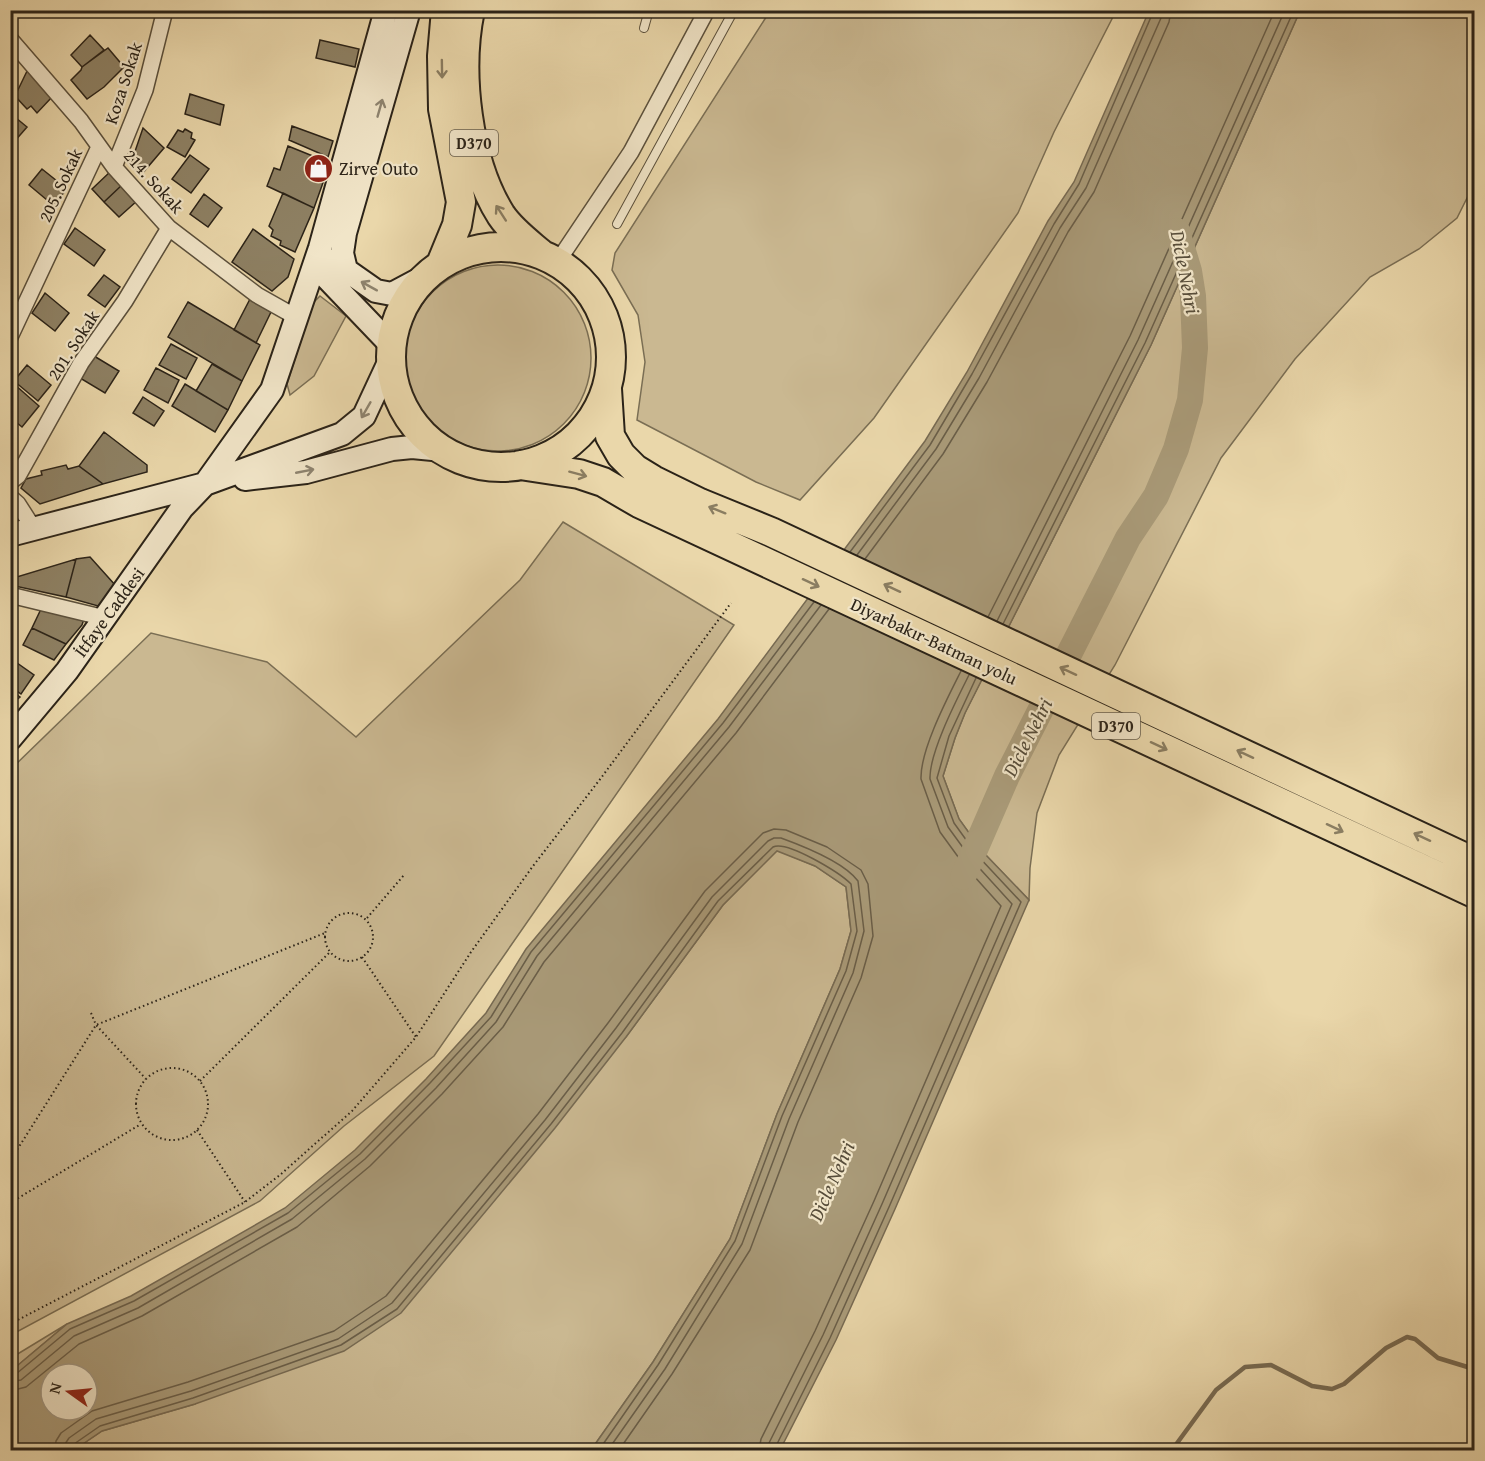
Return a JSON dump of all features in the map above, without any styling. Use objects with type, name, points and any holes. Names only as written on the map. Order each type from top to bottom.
[{"type":"highway","name":"D370","points":[[431,271],[457,225],[461,202],[443,109],[442,56],[446,10]]},
{"type":"highway","name":"D370","points":[[470,10],[465,34],[466,104],[486,187],[502,216],[519,235],[550,258]]},
{"type":"highway","points":[[487,246],[524,248],[550,258],[586,285],[604,317],[612,353],[607,389],[591,422],[565,447],[532,464],[496,468],[461,461],[430,442],[406,415],[392,381],[391,351],[400,309],[431,271],[452,257],[487,246]]},
{"type":"highway","name":"Diyarbakır-Batman yolu","points":[[607,389],[610,436],[621,454],[635,469],[653,480],[700,503],[771,532],[1474,861]]},
{"type":"highway","name":"Diyarbakır-Batman yolu","points":[[520,465],[579,474],[603,482],[639,503],[1474,893]]},
{"type":"street","name":"Koza Sokak","points":[[114,167],[145,90],[165,10]]},
{"type":"street","name":"İtfaye Caddesi","points":[[10,739],[67,671],[182,508],[205,484],[272,390],[320,248],[386,10]]},
{"type":"street","points":[[409,10],[356,192],[342,253],[346,270],[376,291],[392,294],[431,271]]},
{"type":"street","points":[[550,258],[631,152],[707,10]]},
{"type":"street","name":"214. Sokak","points":[[11,39],[81,121],[114,167],[169,228],[257,295],[296,317]]},
{"type":"street","name":"205. Sokak","points":[[10,337],[99,147]]},
{"type":"street","name":"201. Sokak","points":[[10,482],[18,476],[81,363],[125,301],[169,228]]},
{"type":"street","points":[[10,536],[205,484],[342,434],[364,416],[391,351],[325,276],[320,248]]},
{"type":"street","points":[[205,484],[306,472],[392,449],[412,447],[443,450]]},
{"type":"street","points":[[10,497],[18,504],[34,529]]},
{"type":"street","points":[[10,595],[105,618]]},
{"type":"lane","points":[[644,28],[649,10]]},
{"type":"lane","points":[[617,224],[734,10]]},
{"type":"path","points":[[10,1316],[12,1323],[245,1202],[280,1175],[352,1110],[416,1037],[471,952],[533,866],[602,778],[731,603]]},
{"type":"path","points":[[366,919],[404,875]]},
{"type":"path","points":[[352,913],[366,919],[373,939],[371,946],[362,957],[349,961],[342,960],[330,952],[325,933],[331,920],[338,915],[352,913]]},
{"type":"path","points":[[10,1161],[96,1025],[325,933]]},
{"type":"path","points":[[200,1081],[330,952]]},
{"type":"path","points":[[362,957],[416,1037]]},
{"type":"path","points":[[91,1013],[96,1025],[146,1079]]},
{"type":"path","points":[[173,1068],[191,1073],[200,1081],[206,1090],[208,1111],[204,1122],[197,1130],[179,1140],[168,1140],[158,1138],[141,1124],[136,1101],[139,1089],[155,1072],[173,1068]]},
{"type":"path","points":[[10,1203],[141,1124]]},
{"type":"path","points":[[197,1130],[245,1202]]},
{"type":"shaded area","points":[[770,11],[1116,11],[1054,132],[1018,213],[874,418],[800,500],[756,482],[637,420],[645,362],[638,315],[612,270],[615,253]]},
{"type":"shaded area","points":[[1300,11],[1474,11],[1474,52],[1471,65],[1474,89],[1473,186],[1457,218],[1419,249],[1370,277],[1295,359],[1221,458],[1115,665],[1059,755],[1037,813],[1030,868],[1029,900],[982,851],[959,819],[943,776],[965,713],[1151,345]]},
{"type":"shaded area","points":[[498,265],[533,272],[564,292],[584,323],[591,358],[584,393],[564,424],[533,444],[498,451],[463,444],[432,424],[412,393],[405,358],[412,323],[432,292],[463,272]]},
{"type":"shaded area","points":[[320,296],[346,316],[314,376],[290,395],[287,384],[313,303]]},
{"type":"shaded area","points":[[563,522],[734,625],[434,1056],[344,1126],[260,1201],[11,1335],[11,769],[151,633],[267,662],[356,737],[520,580]]},
{"type":"shaded area","points":[[777,850],[815,866],[846,887],[851,931],[840,969],[777,1114],[730,1239],[653,1362],[591,1450],[74,1450],[102,1431],[195,1404],[626,1037],[723,905]]},
{"type":"shaded area","points":[[67,1324],[11,1371],[11,1358]]},
{"type":"water","points":[[1149,11],[1300,11],[1151,345],[965,713],[955,738],[943,776],[959,819],[982,851],[1029,900],[836,1340],[780,1450],[591,1450],[653,1362],[730,1239],[777,1114],[840,969],[851,931],[846,887],[815,866],[777,851],[723,905],[626,1037],[555,1128],[401,1313],[344,1351],[195,1404],[102,1431],[74,1450],[11,1450],[11,1371],[67,1324],[131,1296],[285,1208],[355,1150],[426,1079],[486,1013],[526,949],[718,719],[925,441],[967,372],[1048,221],[1074,182]]},
{"type":"building","points":[[90,35],[104,50],[82,67],[71,55]]},
{"type":"building","points":[[320,40],[359,49],[355,67],[316,58]]},
{"type":"building","points":[[108,48],[124,67],[104,87],[87,99],[71,80],[82,67]]},
{"type":"building","points":[[28,69],[52,97],[37,113],[31,106],[27,109],[15,96]]},
{"type":"building","points":[[190,94],[224,105],[220,125],[185,114]]},
{"type":"building","points":[[10,113],[27,127],[14,142],[10,138]]},
{"type":"building","points":[[292,126],[333,141],[328,157],[289,140]]},
{"type":"building","points":[[143,128],[164,148],[141,175],[131,163]]},
{"type":"building","points":[[185,129],[192,133],[191,138],[195,140],[185,157],[167,147],[178,130],[183,132]]},
{"type":"building","points":[[288,146],[330,163],[314,208],[267,186],[274,168],[280,170]]},
{"type":"building","points":[[190,155],[209,169],[191,193],[172,179]]},
{"type":"building","points":[[42,169],[67,189],[53,205],[29,185]]},
{"type":"building","points":[[112,170],[123,184],[104,202],[92,189]]},
{"type":"building","points":[[123,184],[138,200],[119,217],[104,202]]},
{"type":"building","points":[[283,193],[314,208],[295,252],[280,245],[281,241],[271,236],[273,230],[269,226]]},
{"type":"building","points":[[204,194],[222,208],[208,227],[190,214]]},
{"type":"building","points":[[75,228],[105,250],[94,266],[64,244]]},
{"type":"building","points":[[253,229],[294,259],[288,277],[272,291],[232,262]]},
{"type":"building","points":[[104,275],[120,287],[105,307],[88,295]]},
{"type":"building","points":[[45,293],[69,313],[55,331],[32,313]]},
{"type":"building","points":[[250,299],[271,312],[256,343],[234,330]]},
{"type":"building","points":[[188,302],[260,345],[242,381],[168,337]]},
{"type":"building","points":[[171,344],[197,358],[186,379],[159,365]]},
{"type":"building","points":[[94,356],[119,371],[105,393],[80,378]]},
{"type":"building","points":[[212,364],[242,381],[228,410],[196,391]]},
{"type":"building","points":[[27,365],[51,385],[38,401],[14,381]]},
{"type":"building","points":[[156,368],[179,380],[168,403],[144,390]]},
{"type":"building","points":[[14,384],[39,406],[22,427],[10,417],[10,388]]},
{"type":"building","points":[[185,384],[228,410],[215,432],[172,406]]},
{"type":"building","points":[[143,397],[164,411],[154,426],[133,413]]},
{"type":"building","points":[[104,432],[147,465],[147,472],[103,484],[79,466]]},
{"type":"building","points":[[66,465],[68,469],[79,466],[103,484],[40,504],[21,488],[26,479],[42,475],[41,471]]},
{"type":"building","points":[[90,557],[116,586],[98,606],[66,597],[76,559]]},
{"type":"building","points":[[76,559],[66,597],[10,585],[10,579]]},
{"type":"building","points":[[41,609],[84,619],[82,625],[66,644],[32,628]]},
{"type":"building","points":[[32,628],[66,644],[54,660],[23,645]]},
{"type":"building","points":[[10,658],[34,675],[21,694],[10,686]]},
{"type":"building","points":[[10,690],[20,697],[10,705]]},
{"type":"waterway","name":"Dicle Nehri","points":[[963,877],[1007,776],[1128,538],[1156,496],[1176,449],[1190,400],[1195,348],[1193,296],[1189,271],[1177,231]]},
{"type":"waterway","points":[[1172,1450],[1216,1390],[1245,1367],[1271,1365],[1312,1386],[1332,1389],[1344,1384],[1386,1348],[1407,1337],[1415,1339],[1438,1358],[1474,1369]]},
{"type":"place","name":"Zirve Outo","points":[[318,168]]}]
